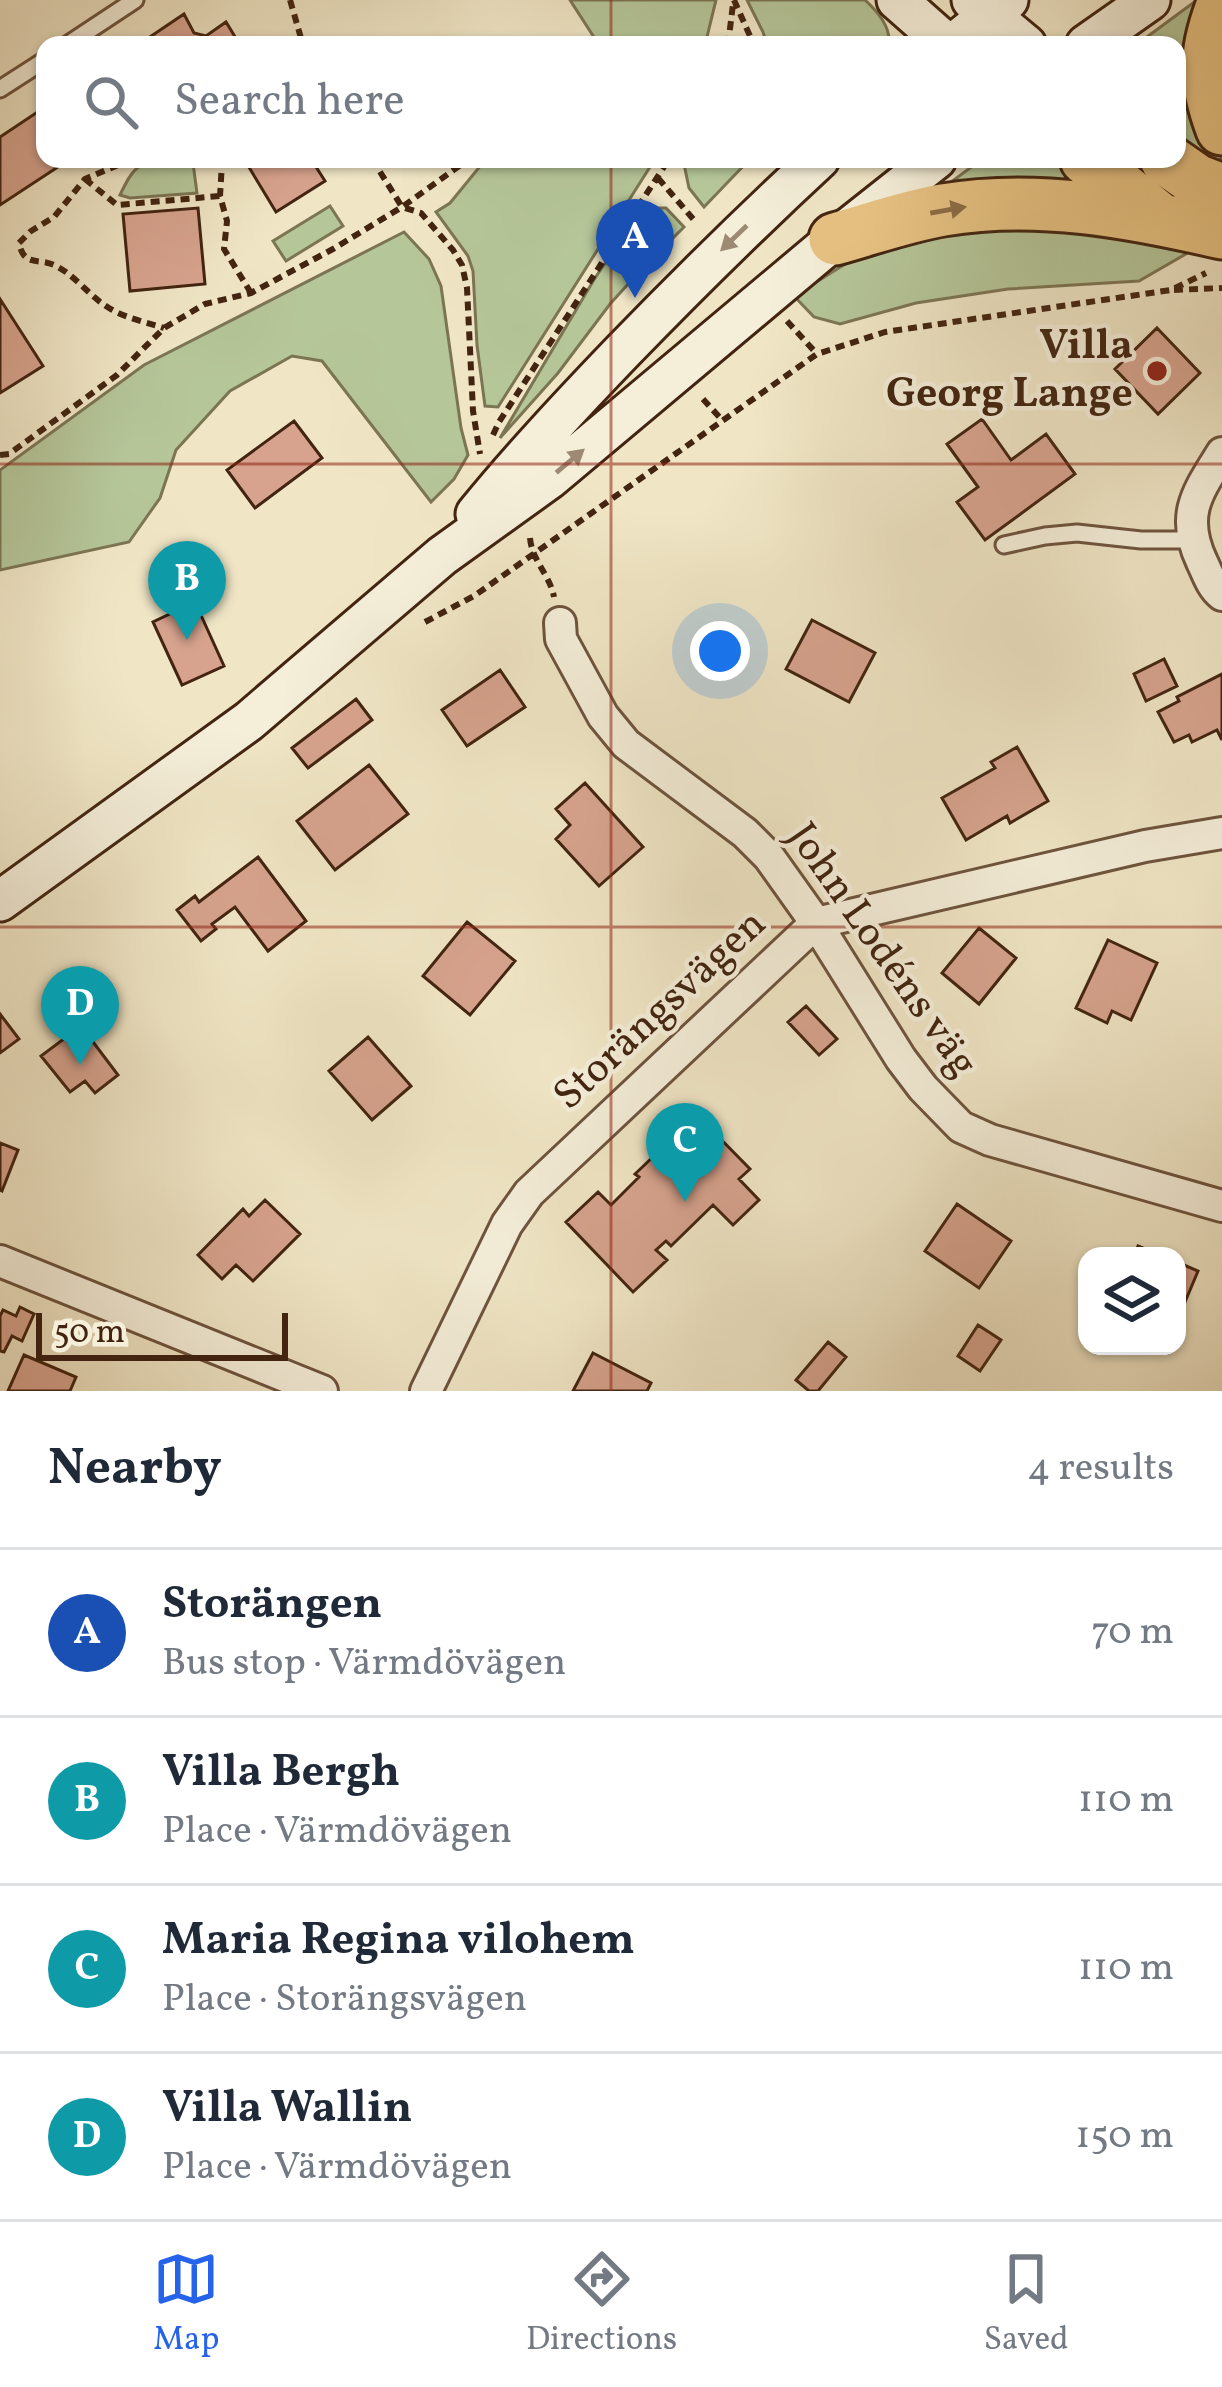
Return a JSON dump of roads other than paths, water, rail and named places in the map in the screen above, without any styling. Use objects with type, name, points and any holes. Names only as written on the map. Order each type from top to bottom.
[{"type":"highway","points":[[1222,6],[1210,35],[1207,65],[1210,94],[1222,129]]},
{"type":"highway","points":[[1097,168],[1161,219],[1218,251]]},
{"type":"highway","points":[[1179,168],[1222,190]]},
{"type":"highway","points":[[835,239],[940,210],[993,203],[1049,204],[1161,219]]},
{"type":"main road","points":[[897,0],[939,36]]},
{"type":"main road","points":[[1099,36],[1150,0]]},
{"type":"main road","points":[[959,36],[990,5],[1018,36]]},
{"type":"main road","points":[[442,556],[522,456],[730,241],[809,168]]},
{"type":"main road","points":[[0,901],[249,722],[442,556],[549,478],[925,168]]},
{"type":"street","points":[[1222,453],[1191,513],[1192,540],[1222,595]]},
{"type":"street","name":"John Lodéns väg","points":[[560,623],[561,639],[603,716],[626,744],[769,856],[901,1060],[961,1127],[1034,1154],[1222,1206]]},
{"type":"street","name":"Storängsvägen","points":[[426,1391],[507,1224],[529,1192],[816,923],[1145,846],[1222,833]]},
{"type":"street","points":[[0,1261],[322,1391]]},
{"type":"lane","points":[[81,36],[135,0]]},
{"type":"lane","points":[[0,89],[36,66]]},
{"type":"lane","points":[[1004,544],[1077,533],[1192,540]]},
{"type":"place","name":"Storängen","points":[[635,298]]},
{"type":"place","name":"Villa Georg Lange","points":[[1157,371]]},
{"type":"place","name":"Villa Bergh","points":[[187,640]]},
{"type":"place","name":"Villa Wallin","points":[[80,1065]]},
{"type":"place","name":"Maria Regina vilohem","points":[[685,1202]]}]
